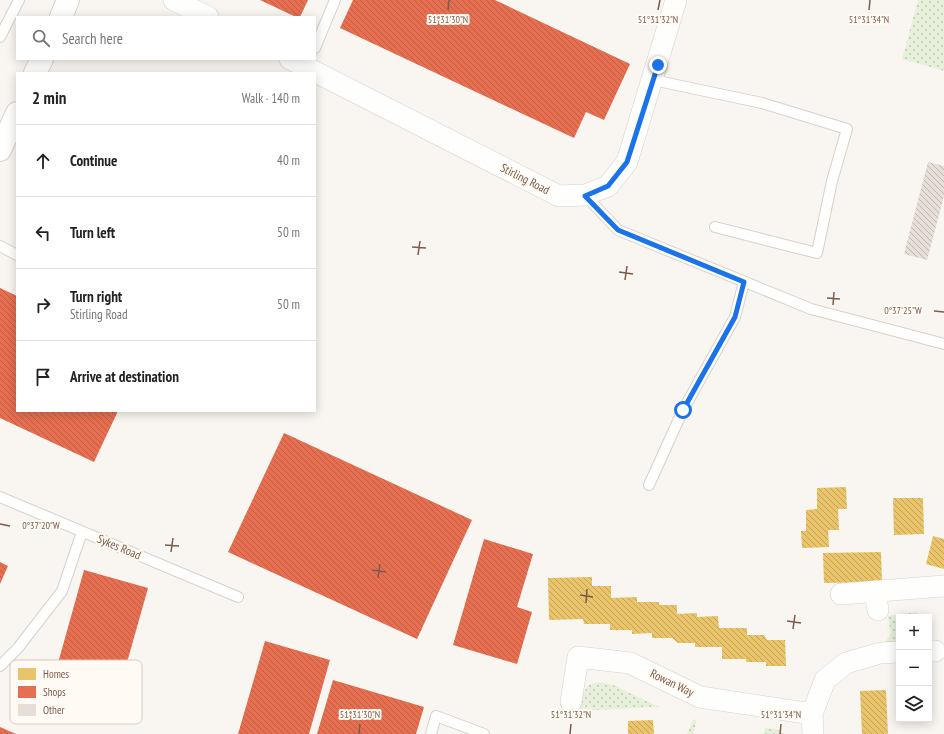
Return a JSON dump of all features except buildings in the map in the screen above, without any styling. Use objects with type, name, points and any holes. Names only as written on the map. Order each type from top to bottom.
[{"type":"street","points":[[61,16],[68,0]]},
{"type":"street","points":[[174,0],[206,16]]},
{"type":"street","name":"Stirling Road","points":[[302,62],[559,196],[585,196],[608,186],[627,162],[676,0]]},
{"type":"street","points":[[36,72],[42,60]]},
{"type":"street","points":[[0,150],[16,115]]},
{"type":"street","points":[[841,594],[877,601],[944,586]]},
{"type":"street","points":[[813,724],[825,680],[846,663],[880,653],[896,652]]},
{"type":"street","name":"Rowan Way","points":[[571,702],[578,658],[630,662],[700,697],[813,724]]},
{"type":"lane","points":[[0,37],[19,0]]},
{"type":"lane","points":[[316,46],[335,0]]},
{"type":"lane","points":[[653,80],[762,103],[847,129],[832,181],[817,253],[715,227]]},
{"type":"lane","points":[[585,196],[618,230],[811,310],[944,344]]},
{"type":"lane","points":[[0,246],[16,254]]},
{"type":"lane","points":[[649,484],[683,410],[735,317],[744,282]]},
{"type":"lane","name":"Sykes Road","points":[[0,497],[238,597]]},
{"type":"lane","points":[[0,666],[18,648],[62,591],[82,532]]},
{"type":"lane","points":[[431,734],[436,716],[484,734]]},
{"type":"green space","points":[[918,0],[944,0],[944,71],[902,59]]},
{"type":"green space","points":[[917,612],[917,614],[902,614]]},
{"type":"green space","points":[[896,615],[896,649],[880,649],[891,634],[888,616]]},
{"type":"green space","points":[[598,682],[613,685],[659,707],[574,711],[588,685]]},
{"type":"green space","points":[[697,719],[693,734],[687,734],[693,720]]},
{"type":"green space","points":[[765,728],[776,729],[784,734],[764,734]]},
{"type":"route","points":[[658,65],[627,162],[608,186],[585,196],[618,230],[744,282],[735,317],[683,410]]}]
